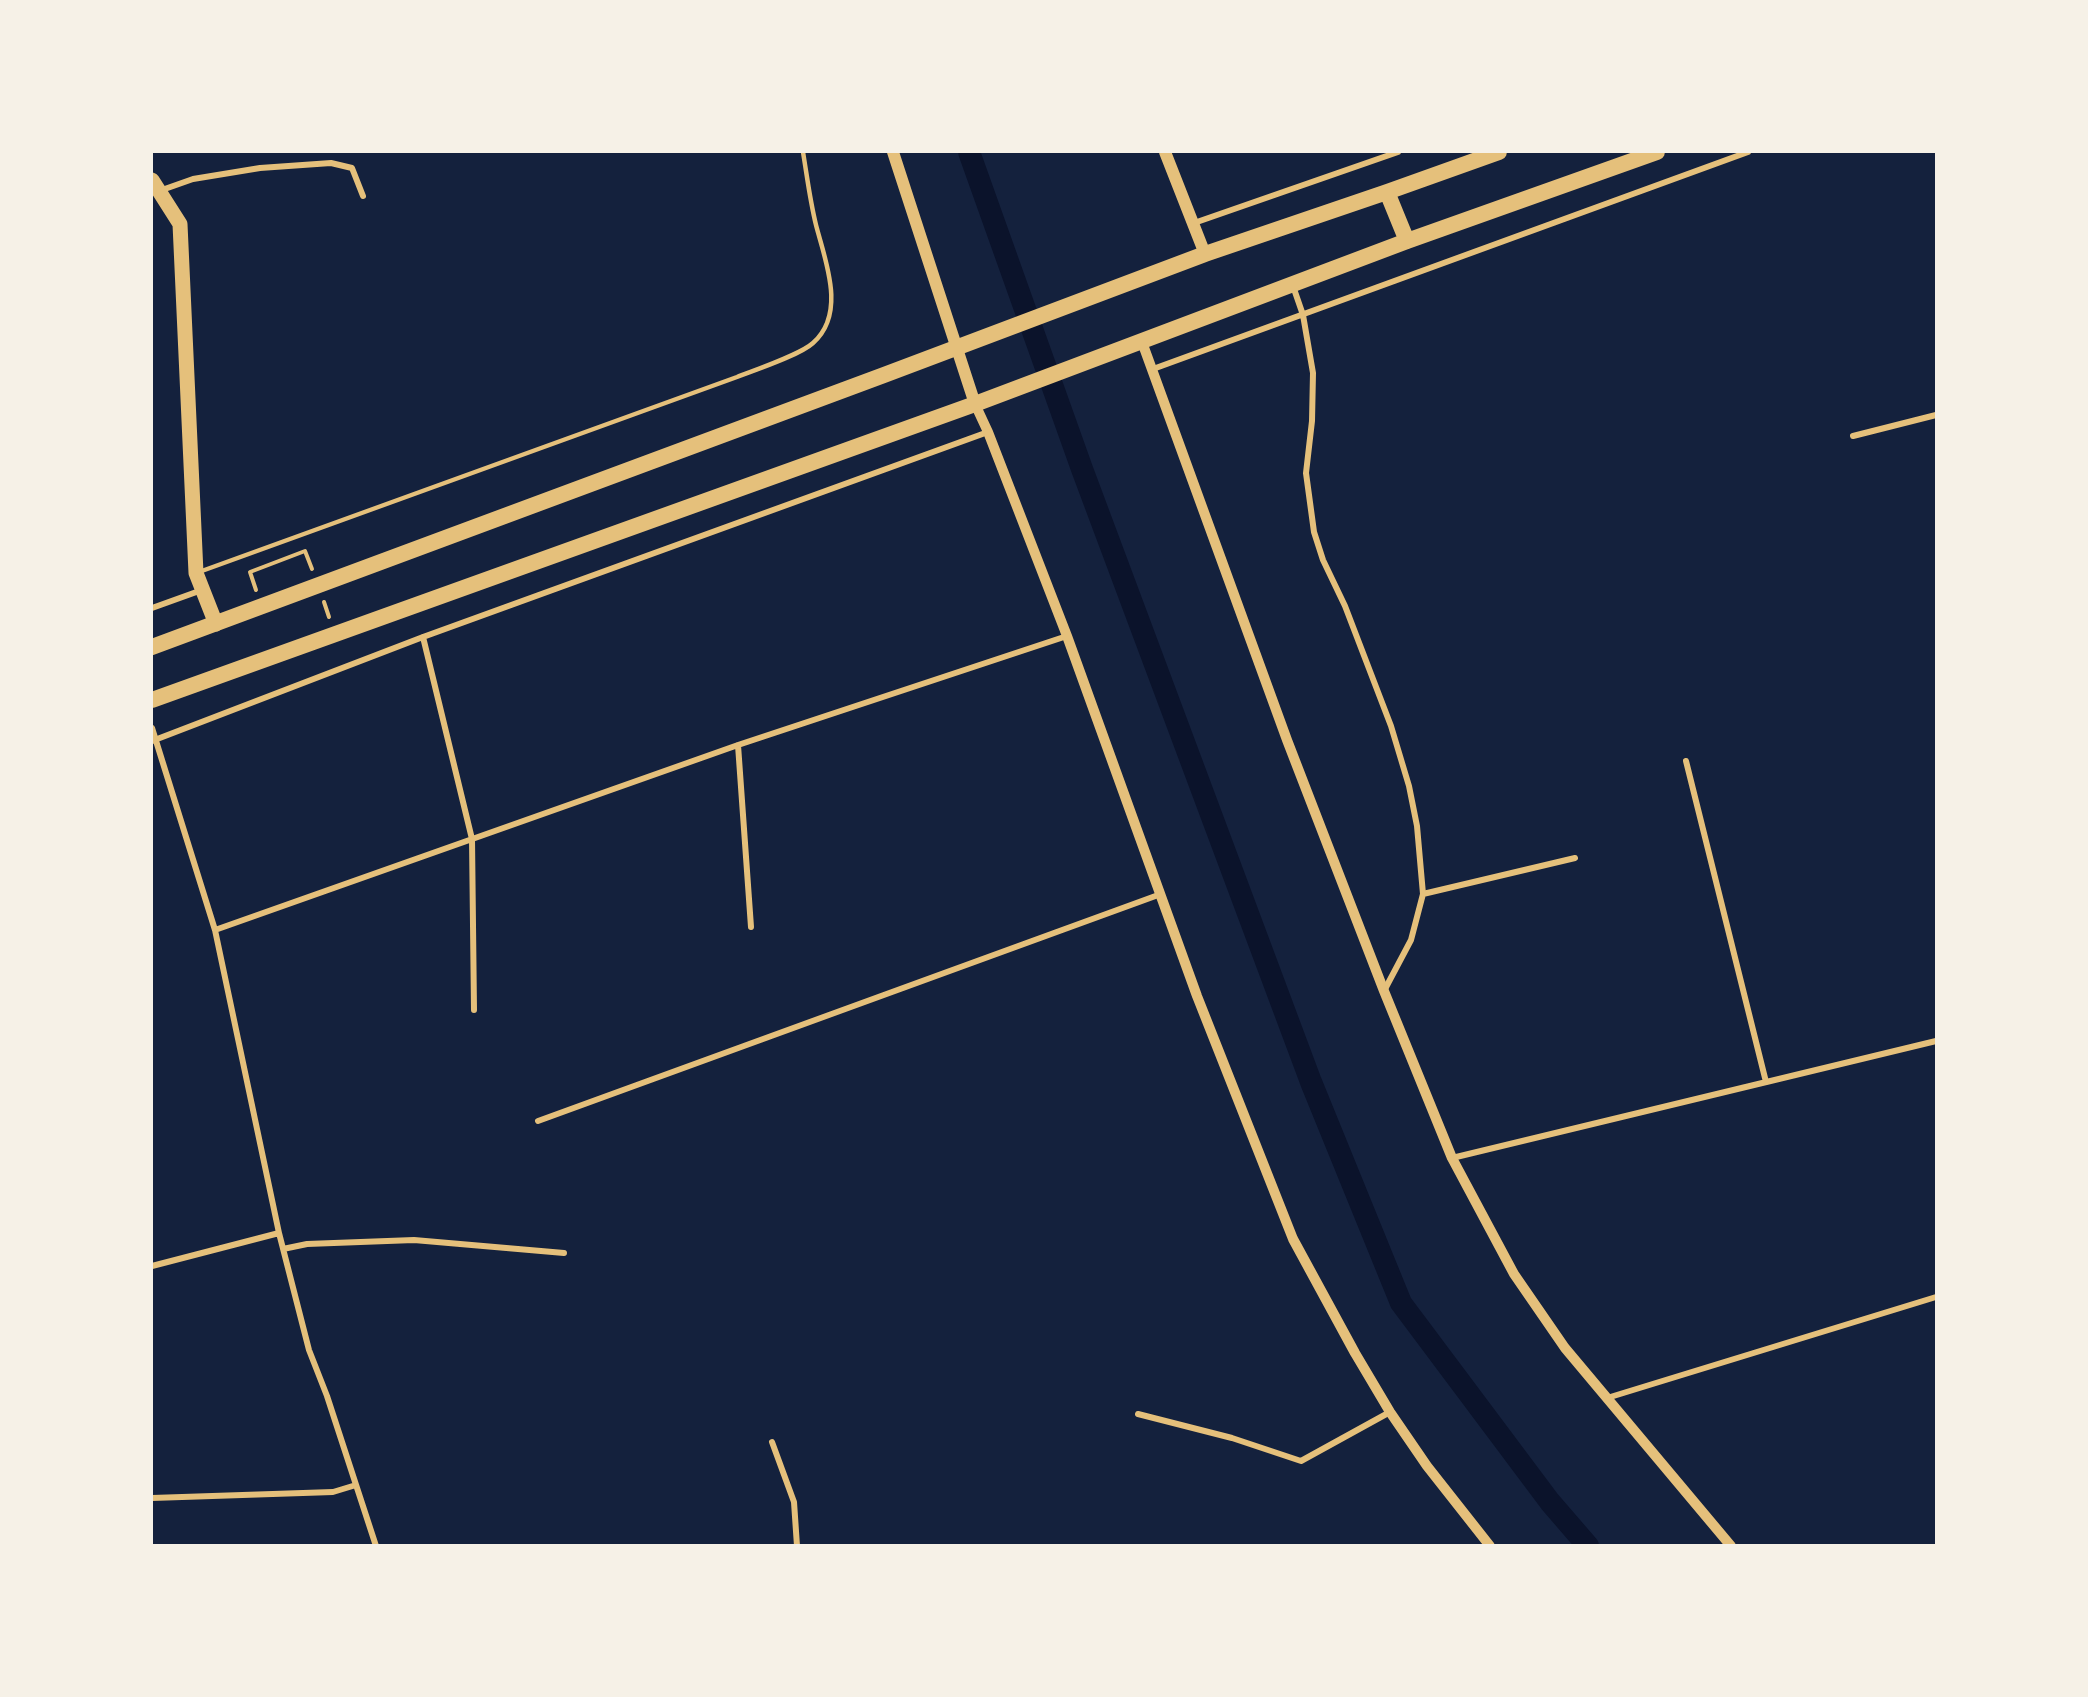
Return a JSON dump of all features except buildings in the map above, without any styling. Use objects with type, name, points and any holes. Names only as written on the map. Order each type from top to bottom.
[{"type":"highway","points":[[152,648],[1205,254],[1499,152]]},
{"type":"highway","points":[[152,700],[1135,345],[1407,241],[1657,152]]},
{"type":"highway","points":[[1387,192],[1407,241]]},
{"type":"main road","points":[[893,152],[955,347],[981,401]]},
{"type":"main road","points":[[1166,152],[1205,254]]},
{"type":"main road","points":[[155,185],[180,224],[196,573],[216,624]]},
{"type":"street","points":[[1194,223],[1398,152]]},
{"type":"street","points":[[1153,369],[1748,152]]},
{"type":"street","points":[[155,185],[260,168],[331,163],[352,168],[363,196]]},
{"type":"street","points":[[1293,285],[1303,315],[1313,373],[1312,421],[1306,473],[1314,532],[1323,560],[1345,606],[1391,726],[1409,786],[1417,826],[1423,894],[1411,940],[1384,991]]},
{"type":"street","points":[[1135,345],[1153,369],[1287,740],[1384,991],[1452,1158],[1514,1274],[1565,1348],[1731,1545]]},
{"type":"street","points":[[981,401],[988,432],[1067,636],[1197,996],[1293,1239],[1354,1353],[1390,1412],[1427,1466],[1490,1545]]},
{"type":"street","points":[[1853,436],[1936,415]]},
{"type":"street","points":[[153,740],[423,638],[988,432]]},
{"type":"street","points":[[152,609],[202,590]]},
{"type":"street","points":[[215,930],[738,745],[1067,636]]},
{"type":"street","points":[[423,638],[472,839],[474,1010]]},
{"type":"street","points":[[152,728],[153,740],[215,930],[279,1233],[309,1350],[327,1396],[376,1545]]},
{"type":"street","points":[[738,745],[751,927]]},
{"type":"street","points":[[1686,761],[1766,1082]]},
{"type":"street","points":[[1423,894],[1575,858]]},
{"type":"street","points":[[538,1121],[1161,894]]},
{"type":"street","points":[[1452,1158],[1936,1041]]},
{"type":"street","points":[[152,1266],[279,1233]]},
{"type":"street","points":[[284,1249],[307,1244],[414,1240],[564,1253]]},
{"type":"street","points":[[1606,1398],[1936,1297]]},
{"type":"street","points":[[1138,1414],[1232,1438],[1301,1461],[1390,1412]]},
{"type":"street","points":[[772,1442],[794,1502],[797,1545]]},
{"type":"street","points":[[152,1498],[333,1492],[356,1485]]},
{"type":"lane","points":[[196,573],[737,377],[813,344],[826,327],[830,309],[831,283],[816,224],[803,152]]},
{"type":"path","points":[[262,608],[250,572],[305,551]]},
{"type":"waterway","points":[[969,152],[1082,469],[1311,1082],[1401,1303],[1550,1502],[1588,1546]]}]
